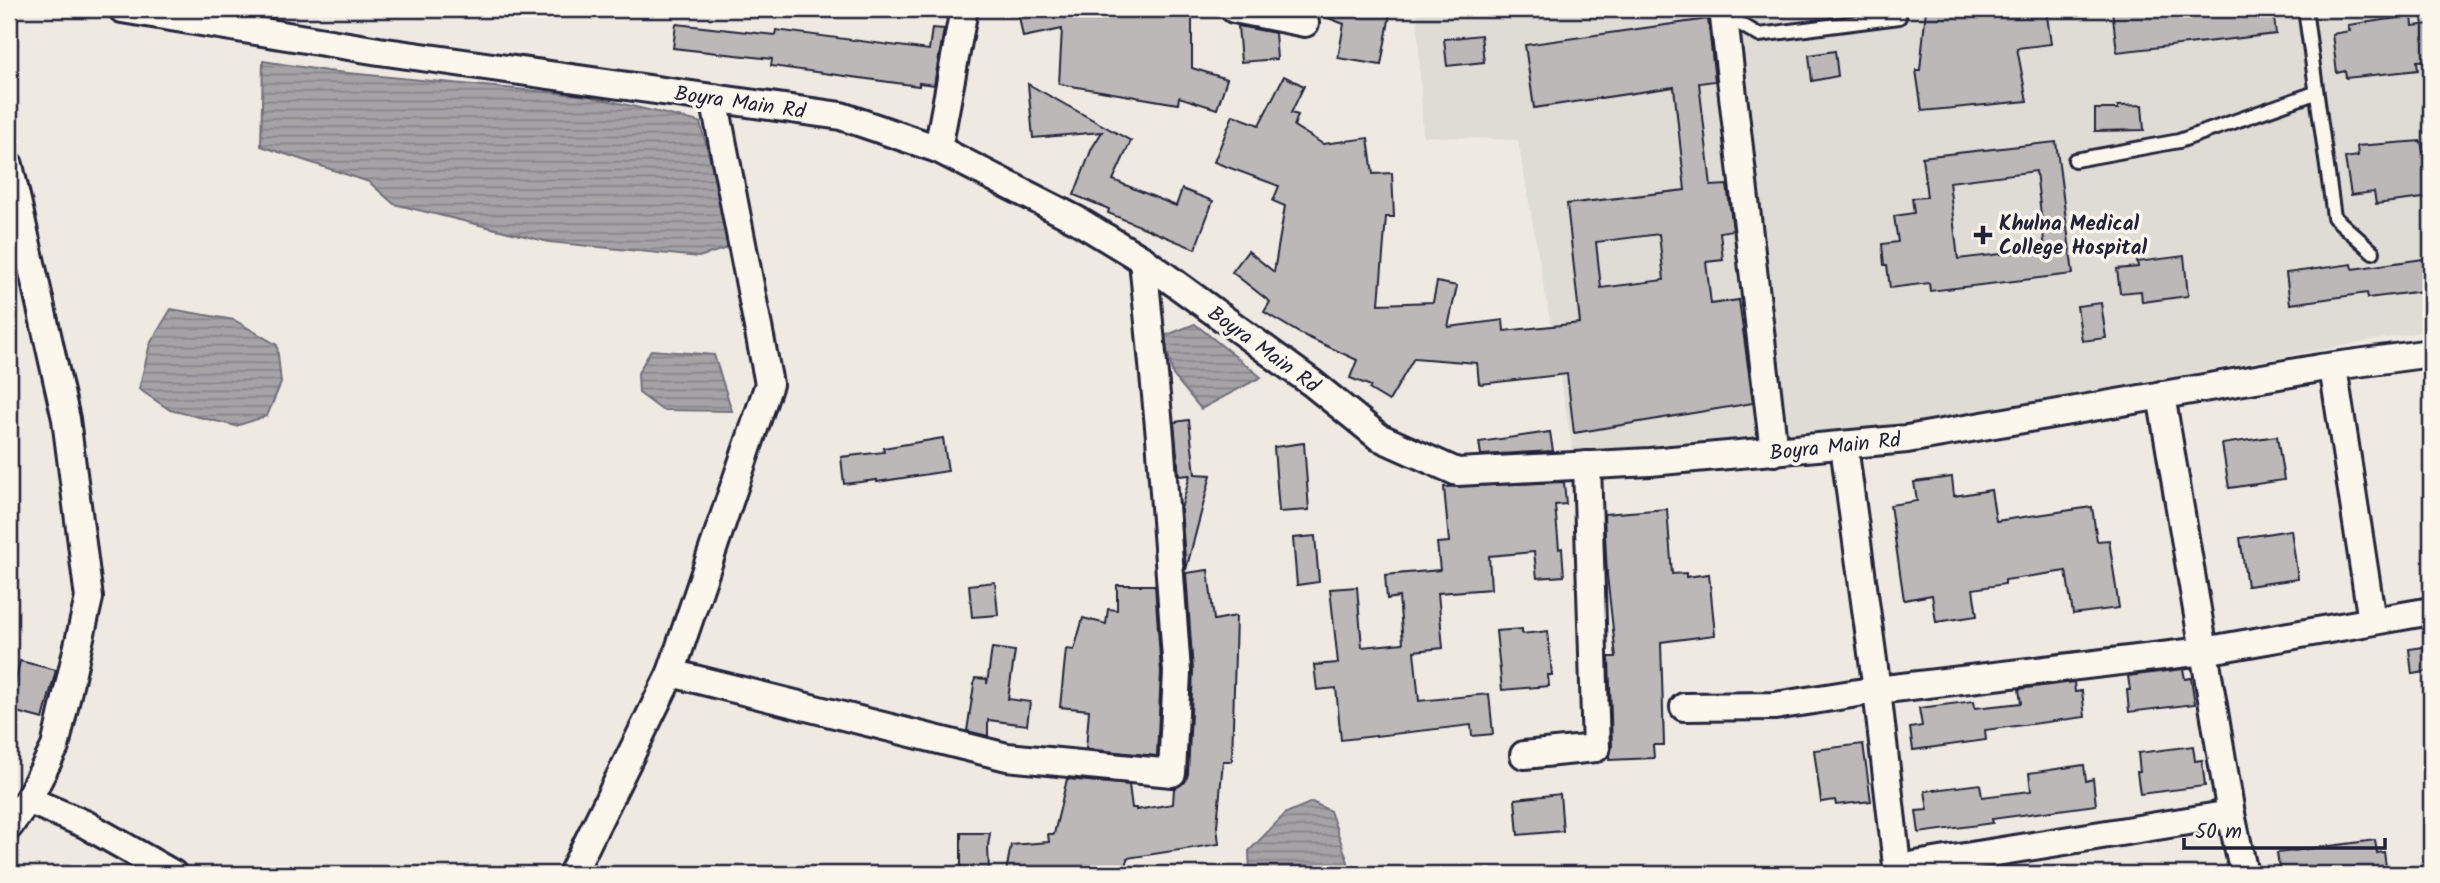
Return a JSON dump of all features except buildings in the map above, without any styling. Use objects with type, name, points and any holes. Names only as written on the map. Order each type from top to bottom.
[{"type":"street","name":"Boyra Main Rd","points":[[122,9],[379,51],[841,116],[938,149],[1077,220],[1143,260],[1312,383],[1380,437],[1457,472],[1650,462],[1907,439],[2161,395],[2431,353]]},
{"type":"street","points":[[938,149],[964,9]]},
{"type":"street","points":[[1234,9],[1304,23]]},
{"type":"street","points":[[1721,10],[1774,452]]},
{"type":"street","points":[[572,874],[671,673],[769,384],[714,98]]},
{"type":"street","points":[[9,165],[15,226],[66,419],[89,598],[55,747],[28,800],[9,826]]},
{"type":"street","points":[[671,673],[1007,757],[1172,773],[1177,672],[1160,437],[1143,260]]},
{"type":"street","points":[[2333,367],[2372,621]]},
{"type":"street","points":[[2161,395],[2231,814],[2245,874]]},
{"type":"street","points":[[1844,446],[1898,871],[2231,814]]},
{"type":"street","points":[[1524,755],[1595,748],[1587,465]]},
{"type":"street","points":[[1684,706],[1774,706],[1877,690],[2204,651],[2431,611]]},
{"type":"street","points":[[28,800],[85,824],[173,874]]},
{"type":"lane","points":[[2305,9],[2334,217],[2373,252]]},
{"type":"lane","points":[[1721,10],[1759,35],[1899,18]]},
{"type":"lane","points":[[2075,160],[2179,141],[2315,93]]},
{"type":"shaded area","name":"Khulna Medical College Hospital","points":[[1417,9],[2431,9],[2431,330],[1923,421],[1574,456],[1518,140],[1423,136]]},
{"type":"shaded area","points":[[263,61],[327,71],[589,96],[700,122],[733,246],[699,257],[549,242],[394,204],[369,182],[261,146]]},
{"type":"shaded area","points":[[171,309],[234,320],[277,345],[281,383],[267,416],[236,426],[170,410],[139,389],[150,344]]},
{"type":"shaded area","points":[[1195,324],[1261,377],[1201,409],[1173,375],[1164,336]]},
{"type":"shaded area","points":[[651,350],[714,355],[732,411],[662,410],[639,393],[638,373]]},
{"type":"shaded area","points":[[1312,802],[1330,811],[1348,862],[1349,874],[1250,874],[1249,851],[1286,813]]},
{"type":"place","name":"Khulna Medical College Hospital","points":[[1983,235]]}]
